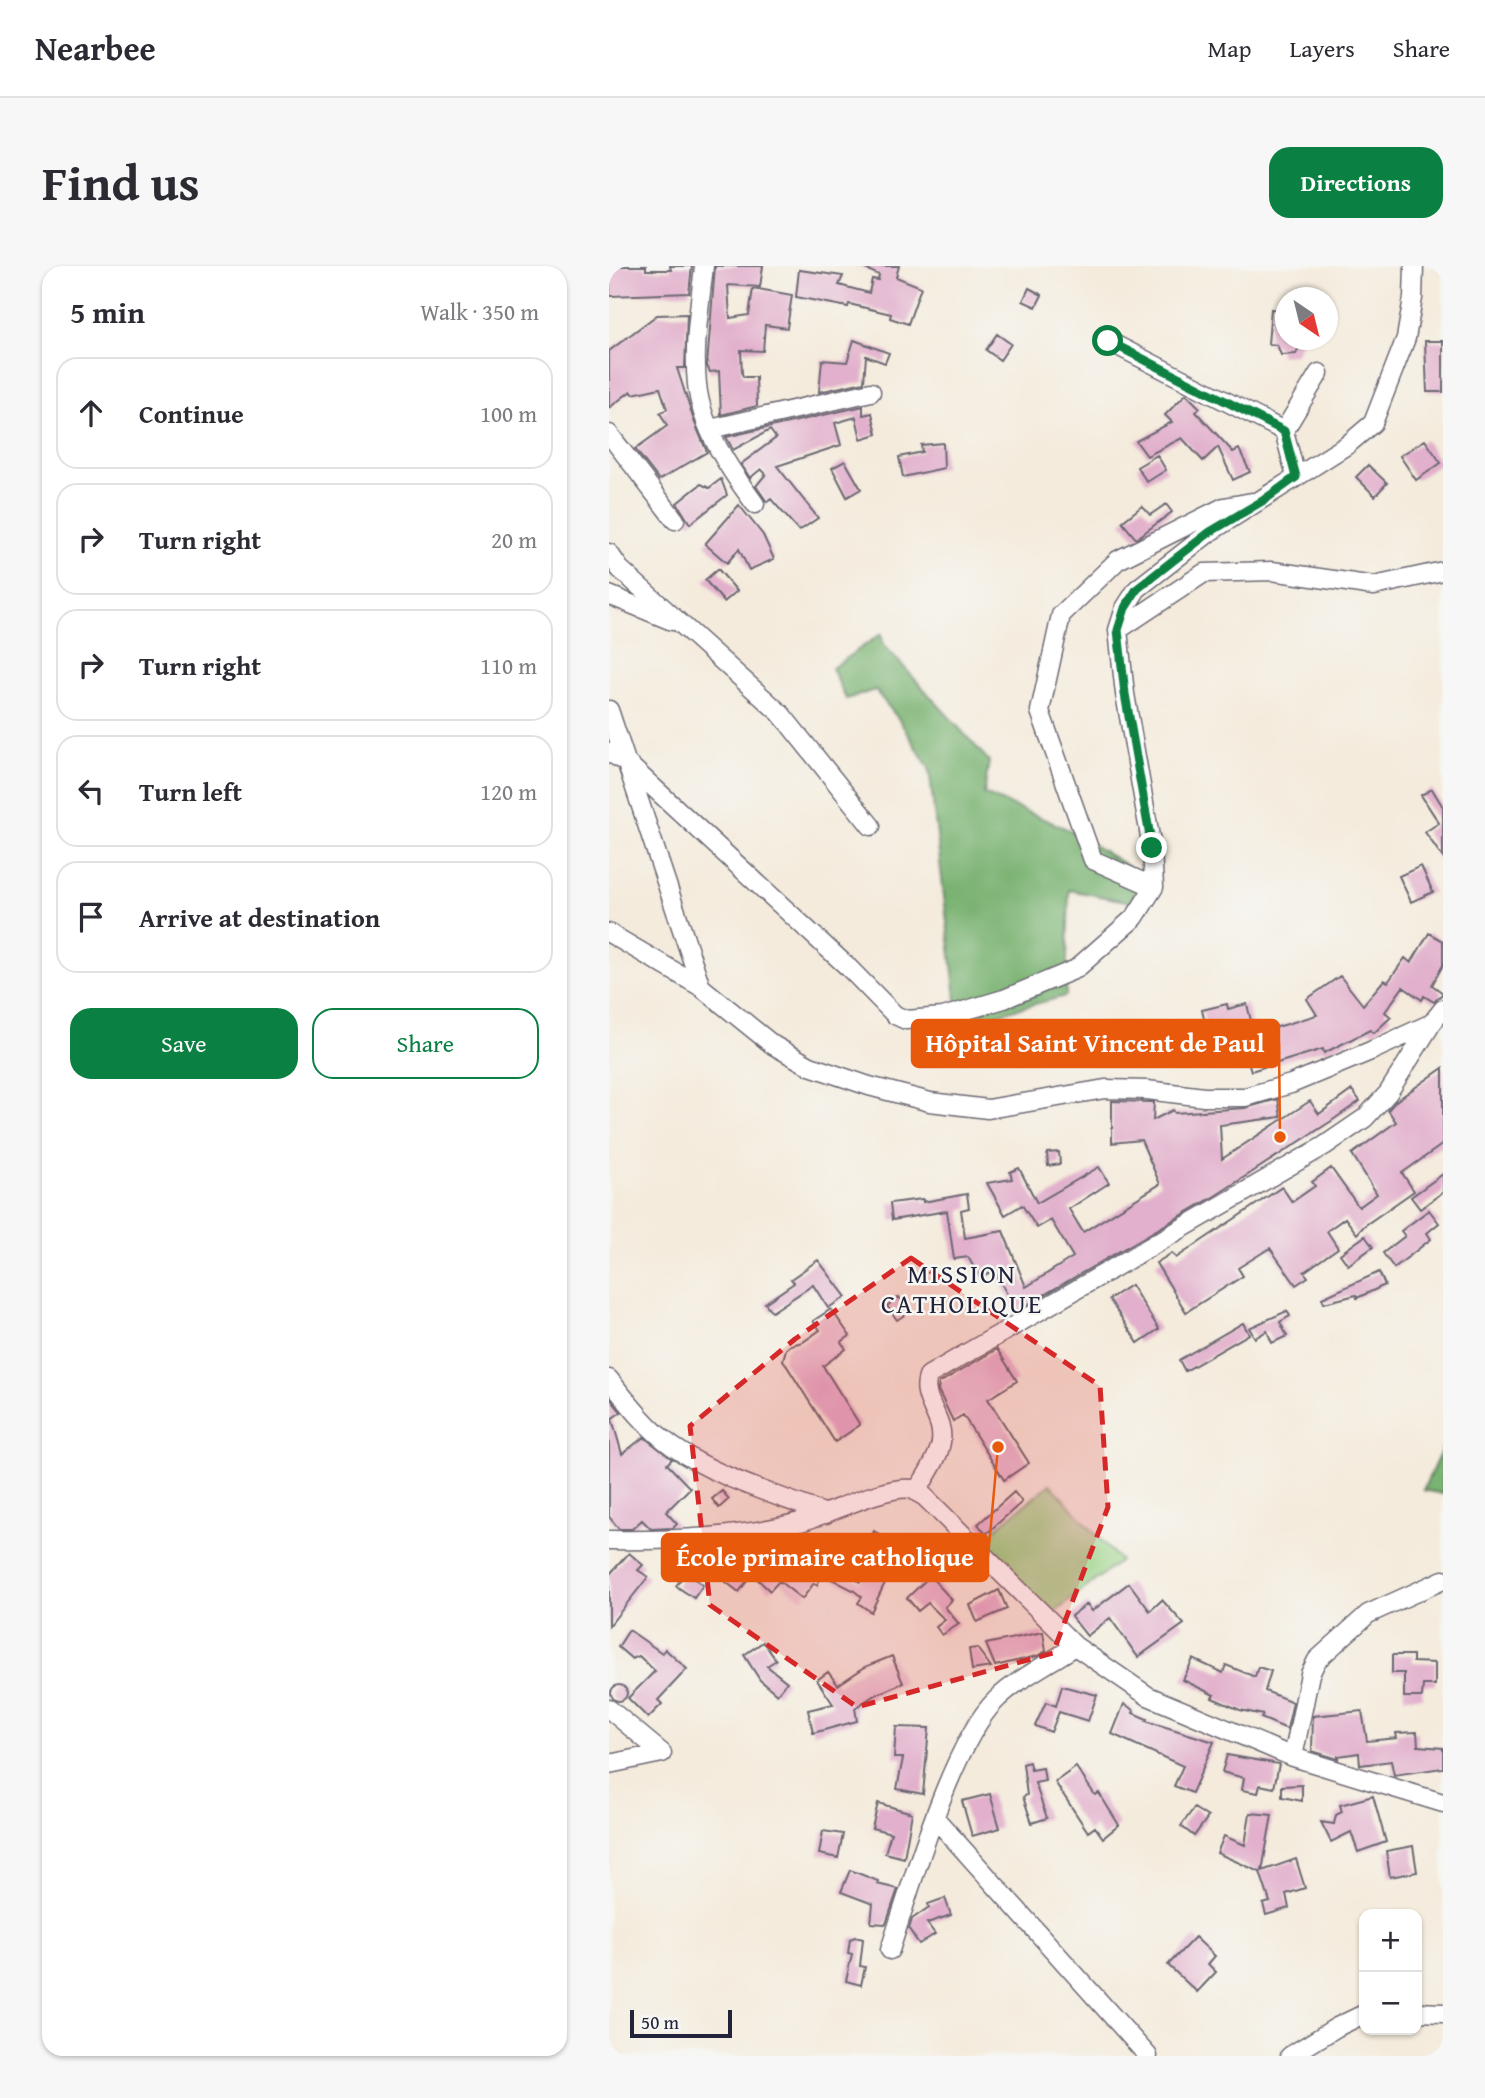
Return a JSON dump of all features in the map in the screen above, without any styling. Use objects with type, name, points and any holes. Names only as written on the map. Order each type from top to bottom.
[{"type":"street","points":[[703,266],[697,385],[710,429],[738,481],[755,505]]},
{"type":"street","points":[[609,752],[627,763],[849,968],[895,1015],[906,1020],[943,1017],[1004,999],[1076,969],[1135,917],[1154,887],[1152,848],[1125,694],[1118,630],[1125,608],[1137,589],[1210,532],[1347,445],[1373,423],[1406,338],[1413,298],[1414,266]]},
{"type":"street","points":[[1108,341],[1284,431]]},
{"type":"street","points":[[1296,477],[1284,431],[1319,373]]},
{"type":"street","points":[[710,429],[871,392]]},
{"type":"street","points":[[609,434],[675,520]]},
{"type":"street","points":[[1154,887],[1093,860],[1040,711],[1061,615],[1118,560],[1224,507],[1264,500]]},
{"type":"street","points":[[609,553],[620,569],[781,714],[871,826]]},
{"type":"street","points":[[1118,630],[1204,573],[1272,570],[1374,586],[1443,571]]},
{"type":"street","points":[[609,595],[685,626]]},
{"type":"street","points":[[609,710],[701,987]]},
{"type":"street","points":[[609,933],[701,987],[772,1045],[810,1066],[869,1086],[930,1102],[988,1109],[1105,1089],[1147,1090],[1204,1097],[1245,1097],[1290,1084],[1438,1016]]},
{"type":"street","points":[[917,1491],[941,1444],[942,1428],[926,1395],[925,1384],[929,1375],[1324,1146],[1365,1118],[1388,1093],[1438,1016]]},
{"type":"street","points":[[609,1379],[640,1417],[672,1446],[709,1468],[825,1514]]},
{"type":"street","points":[[609,1541],[695,1538],[737,1533],[825,1514],[903,1488],[917,1491],[1075,1646],[1110,1673],[1148,1696],[1293,1757],[1443,1803]]},
{"type":"street","points":[[1293,1757],[1310,1674],[1317,1660],[1368,1614],[1443,1580]]},
{"type":"street","points":[[890,1950],[935,1818],[968,1741],[995,1700],[1075,1646]]},
{"type":"street","points":[[609,1709],[662,1754],[609,1764]]},
{"type":"street","points":[[935,1818],[1148,2056]]},
{"type":"street","points":[[1422,2012],[1443,2013]]},
{"type":"street","points":[[1290,2056],[1359,2016]]},
{"type":"highlighted area","points":[[911,1258],[1100,1386],[1108,1507],[1053,1653],[857,1707],[710,1605],[690,1426],[795,1339]]},
{"type":"green space","points":[[881,634],[883,644],[989,761],[984,794],[1065,828],[1142,875],[1131,902],[1069,890],[1066,996],[959,1024],[929,768],[898,718],[875,690],[846,699],[832,668]]},
{"type":"green space","points":[[1443,1447],[1443,1494],[1423,1490]]},
{"type":"green space","points":[[1050,1484],[1120,1561],[1049,1617],[978,1543]]},
{"type":"building","points":[[609,266],[646,266],[646,270],[671,270],[670,266],[692,266],[689,293],[610,296]]},
{"type":"building","points":[[715,266],[763,266],[760,287],[728,285],[730,318],[749,315],[753,288],[792,295],[787,328],[765,325],[763,351],[741,350],[742,374],[744,377],[756,377],[757,406],[721,415],[719,371],[710,372],[707,366]]},
{"type":"building","points":[[859,266],[899,266],[896,277],[921,287],[908,324],[890,318],[891,314],[849,304],[848,307],[796,297],[799,270],[843,276],[839,285],[869,293],[872,279],[878,280],[879,275]]},
{"type":"building","points":[[1029,288],[1042,295],[1036,307],[1023,301]]},
{"type":"building","points":[[1271,309],[1275,310],[1275,345],[1268,344]]},
{"type":"building","points":[[687,314],[685,368],[677,368],[707,452],[659,480],[635,449],[667,426],[660,413],[667,409],[660,388],[633,394],[631,391],[609,408],[609,351],[657,315]]},
{"type":"building","points":[[997,334],[1011,344],[1000,360],[986,350]]},
{"type":"building","points":[[854,340],[889,353],[885,363],[866,356],[864,382],[819,392],[822,360],[847,362]]},
{"type":"building","points":[[1425,341],[1443,341],[1443,392],[1427,392]]},
{"type":"building","points":[[1279,350],[1298,350],[1296,354],[1281,355]]},
{"type":"building","points":[[1186,394],[1200,408],[1196,412],[1233,452],[1239,449],[1250,472],[1233,480],[1218,447],[1203,461],[1182,438],[1147,456],[1136,441],[1172,422],[1165,415]]},
{"type":"building","points":[[863,406],[863,415],[872,413],[877,434],[861,439],[856,417],[835,423],[841,445],[777,466],[818,518],[799,531],[771,499],[767,502],[756,486],[766,474],[761,469],[750,478],[741,464],[776,438],[770,430],[733,450],[726,437]]},
{"type":"building","points":[[1425,440],[1441,463],[1416,480],[1400,456]]},
{"type":"building","points":[[943,443],[944,468],[903,477],[899,457],[922,452],[921,445]]},
{"type":"building","points":[[1157,455],[1166,470],[1147,482],[1137,467]]},
{"type":"building","points":[[845,461],[861,489],[847,497],[832,468]]},
{"type":"building","points":[[1368,465],[1387,483],[1375,496],[1356,477]]},
{"type":"building","points":[[721,479],[727,495],[690,524],[677,503],[701,484],[709,488]]},
{"type":"building","points":[[1166,504],[1172,512],[1136,539],[1122,522],[1142,506],[1150,515]]},
{"type":"building","points":[[739,505],[763,535],[774,559],[749,570],[739,549],[727,563],[705,544]]},
{"type":"building","points":[[718,569],[737,591],[724,602],[705,580]]},
{"type":"building","points":[[1432,789],[1443,807],[1443,858],[1425,832],[1439,823],[1421,795]]},
{"type":"building","points":[[1421,866],[1433,892],[1411,902],[1399,876]]},
{"type":"building","points":[[1429,933],[1443,941],[1443,965],[1432,985],[1443,993],[1434,1002],[1424,996],[1422,1000],[1403,987],[1385,1012],[1391,1017],[1374,1033],[1370,1030],[1324,1053],[1323,1049],[1251,1071],[1242,1042],[1211,1049],[1202,1010],[1227,1004],[1228,1009],[1247,1004],[1254,1034],[1317,1015],[1307,999],[1340,976],[1363,1005],[1384,980],[1388,982],[1405,958],[1411,963]]},
{"type":"building","points":[[1443,1068],[1443,1144],[1402,1173],[1414,1191],[1364,1226],[1357,1234],[1345,1218],[1327,1231],[1338,1248],[1304,1272],[1308,1277],[1296,1285],[1270,1248],[1238,1268],[1243,1276],[1186,1312],[1156,1263],[1172,1253],[1176,1258],[1282,1187],[1292,1202],[1315,1186],[1312,1182],[1331,1168],[1359,1207],[1377,1194],[1352,1154],[1396,1122],[1388,1110],[1396,1101]]},
{"type":"building","points":[[1352,1090],[1360,1101],[1330,1122],[1215,1196],[1016,1311],[994,1270],[980,1278],[968,1257],[954,1259],[947,1211],[892,1220],[890,1203],[923,1199],[923,1202],[967,1194],[969,1208],[961,1210],[965,1238],[1003,1231],[1026,1287],[1073,1257],[1051,1220],[1037,1228],[1022,1205],[1005,1215],[987,1183],[1012,1179],[1010,1172],[1019,1168],[1037,1203],[1099,1167],[1109,1183],[1069,1209],[1083,1232],[1160,1184],[1141,1140],[1112,1143],[1112,1101],[1154,1102],[1153,1120],[1173,1110],[1175,1113],[1245,1108],[1278,1099],[1281,1117],[1220,1125],[1222,1159],[1310,1101],[1319,1114]]},
{"type":"building","points":[[1059,1152],[1060,1164],[1048,1166],[1047,1153]]},
{"type":"building","points":[[1443,1174],[1443,1192],[1420,1209],[1411,1197]]},
{"type":"building","points":[[1429,1210],[1439,1223],[1427,1233],[1431,1239],[1394,1268],[1383,1253],[1405,1236],[1401,1231]]},
{"type":"building","points":[[1365,1236],[1373,1247],[1348,1265],[1340,1254]]},
{"type":"building","points":[[818,1260],[846,1297],[828,1308],[813,1285],[772,1312],[765,1303],[794,1283],[791,1279]]},
{"type":"building","points":[[1379,1272],[1385,1285],[1357,1298],[1356,1295],[1324,1303],[1322,1298]]},
{"type":"building","points":[[1131,1285],[1159,1329],[1138,1343],[1109,1299]]},
{"type":"building","points":[[899,1297],[909,1312],[897,1320],[887,1306]]},
{"type":"building","points":[[831,1309],[850,1336],[841,1342],[846,1349],[823,1366],[860,1425],[835,1442],[783,1360],[786,1349],[803,1342],[820,1330],[813,1321]]},
{"type":"building","points":[[1287,1311],[1290,1316],[1280,1322],[1287,1336],[1272,1343],[1267,1331],[1255,1338],[1249,1328]]},
{"type":"building","points":[[1243,1323],[1249,1334],[1185,1371],[1179,1360]]},
{"type":"building","points":[[997,1349],[1017,1381],[988,1399],[1029,1463],[1004,1480],[963,1415],[953,1421],[938,1390],[939,1383]]},
{"type":"building","points":[[609,1397],[621,1412],[611,1419],[609,1408]]},
{"type":"building","points":[[609,1419],[612,1419],[622,1454],[644,1437],[672,1459],[667,1464],[690,1488],[666,1512],[677,1524],[673,1528],[651,1529],[642,1520],[632,1529],[619,1529],[609,1517]]},
{"type":"building","points":[[722,1491],[729,1499],[719,1508],[712,1499]]},
{"type":"building","points":[[1014,1492],[1022,1502],[986,1534],[978,1524]]},
{"type":"building","points":[[874,1531],[900,1546],[898,1549],[918,1559],[910,1574],[893,1566],[871,1612],[858,1603],[862,1597],[853,1590],[822,1574],[817,1585],[814,1583],[802,1599],[779,1581],[770,1591],[752,1574],[739,1592],[714,1573],[733,1547],[740,1553],[745,1547],[767,1562],[770,1558],[790,1571],[799,1558],[805,1562],[812,1550],[845,1566],[843,1571],[860,1582],[872,1557],[864,1553]]},
{"type":"building","points":[[629,1553],[643,1565],[638,1570],[648,1577],[609,1626],[609,1575]]},
{"type":"building","points":[[686,1572],[703,1585],[694,1598],[676,1586]]},
{"type":"building","points":[[930,1576],[952,1600],[945,1607],[959,1624],[942,1635],[936,1627],[945,1620],[928,1603],[918,1611],[907,1598]]},
{"type":"building","points":[[1129,1583],[1150,1611],[1162,1600],[1184,1624],[1138,1657],[1110,1618],[1087,1636],[1071,1616],[1087,1604],[1092,1611]]},
{"type":"building","points":[[999,1590],[1007,1609],[977,1622],[970,1605]]},
{"type":"building","points":[[629,1630],[662,1653],[665,1649],[687,1669],[658,1700],[662,1704],[648,1718],[628,1698],[655,1671],[639,1656],[632,1659],[618,1647]]},
{"type":"building","points":[[1043,1632],[1046,1651],[1037,1656],[995,1666],[986,1644]]},
{"type":"building","points":[[763,1642],[776,1660],[767,1666],[787,1682],[777,1694],[760,1680],[744,1655]]},
{"type":"building","points":[[977,1648],[991,1667],[972,1670],[969,1649]]},
{"type":"building","points":[[1392,1655],[1413,1655],[1413,1662],[1435,1663],[1435,1685],[1423,1685],[1422,1697],[1404,1697],[1404,1673],[1392,1673]]},
{"type":"building","points":[[892,1656],[903,1683],[875,1695],[855,1708],[857,1721],[813,1733],[808,1710],[833,1704],[817,1680],[828,1672],[838,1685],[865,1667]]},
{"type":"building","points":[[1193,1659],[1223,1673],[1226,1665],[1255,1677],[1258,1667],[1271,1671],[1265,1691],[1293,1702],[1287,1729],[1261,1718],[1263,1715],[1240,1710],[1212,1698],[1214,1695],[1183,1680]]},
{"type":"building","points":[[619,1685],[625,1687],[625,1699],[619,1701],[613,1699],[611,1693],[613,1687]]},
{"type":"building","points":[[1062,1686],[1097,1695],[1088,1721],[1059,1712],[1051,1732],[1035,1726],[1046,1702],[1056,1706]]},
{"type":"building","points":[[1124,1704],[1134,1710],[1133,1713],[1147,1719],[1146,1721],[1214,1742],[1192,1793],[1174,1786],[1183,1766],[1112,1734]]},
{"type":"building","points":[[1362,1711],[1367,1741],[1397,1738],[1396,1733],[1417,1732],[1418,1746],[1443,1748],[1443,1768],[1394,1775],[1391,1761],[1360,1765],[1359,1753],[1338,1756],[1338,1759],[1312,1751],[1313,1716]]},
{"type":"building","points":[[896,1727],[929,1728],[923,1794],[897,1789],[903,1758],[894,1758]]},
{"type":"building","points":[[1227,1755],[1279,1764],[1274,1788],[1260,1785],[1258,1793],[1242,1790],[1244,1778],[1222,1772]]},
{"type":"building","points":[[1029,1762],[1031,1770],[1043,1768],[1045,1781],[1035,1783],[1047,1818],[1032,1823],[1023,1797],[1027,1795],[1023,1764]]},
{"type":"building","points":[[1076,1767],[1095,1795],[1099,1793],[1119,1825],[1103,1838],[1095,1827],[1088,1832],[1055,1782]]},
{"type":"building","points":[[1302,1785],[1302,1801],[1282,1797],[1282,1786]]},
{"type":"building","points":[[990,1794],[1000,1828],[972,1836],[962,1801]]},
{"type":"building","points":[[1373,1796],[1386,1842],[1358,1852],[1351,1832],[1331,1842],[1321,1822],[1334,1824],[1336,1815],[1342,1812],[1340,1805]]},
{"type":"building","points":[[878,1803],[912,1813],[904,1858],[885,1853],[891,1833],[872,1828]]},
{"type":"building","points":[[1194,1808],[1208,1817],[1194,1836],[1181,1826]]},
{"type":"building","points":[[1250,1813],[1272,1815],[1262,1871],[1296,1859],[1305,1888],[1286,1894],[1289,1908],[1266,1915],[1263,1904],[1270,1902],[1260,1872],[1217,1853],[1224,1836],[1245,1845]]},
{"type":"building","points":[[823,1831],[843,1834],[838,1858],[819,1854]]},
{"type":"building","points":[[1413,1846],[1417,1872],[1390,1877],[1386,1851]]},
{"type":"building","points":[[850,1870],[878,1881],[877,1884],[898,1889],[886,1924],[871,1923],[873,1904],[841,1892]]},
{"type":"building","points":[[945,1898],[951,1915],[927,1923],[935,1934],[919,1944],[909,1929],[912,1919],[929,1907],[928,1904]]},
{"type":"building","points":[[1195,1937],[1215,1956],[1208,1964],[1216,1972],[1197,1992],[1168,1965]]},
{"type":"building","points":[[850,1939],[863,1939],[860,1966],[865,1967],[861,1985],[846,1981],[852,1954],[848,1953]]},
{"type":"place","name":"Hôpital Saint Vincent de Paul","points":[[1280,1137]]},
{"type":"place","name":"École primaire catholique","points":[[998,1447]]},
{"type":"district","name":"MISSION CATHOLIQUE","points":[[962,1289]]},
{"type":"route","points":[[1108,341],[1284,431],[1296,477],[1264,500],[1210,532],[1137,589],[1125,608],[1118,630],[1125,694],[1152,848]]}]
